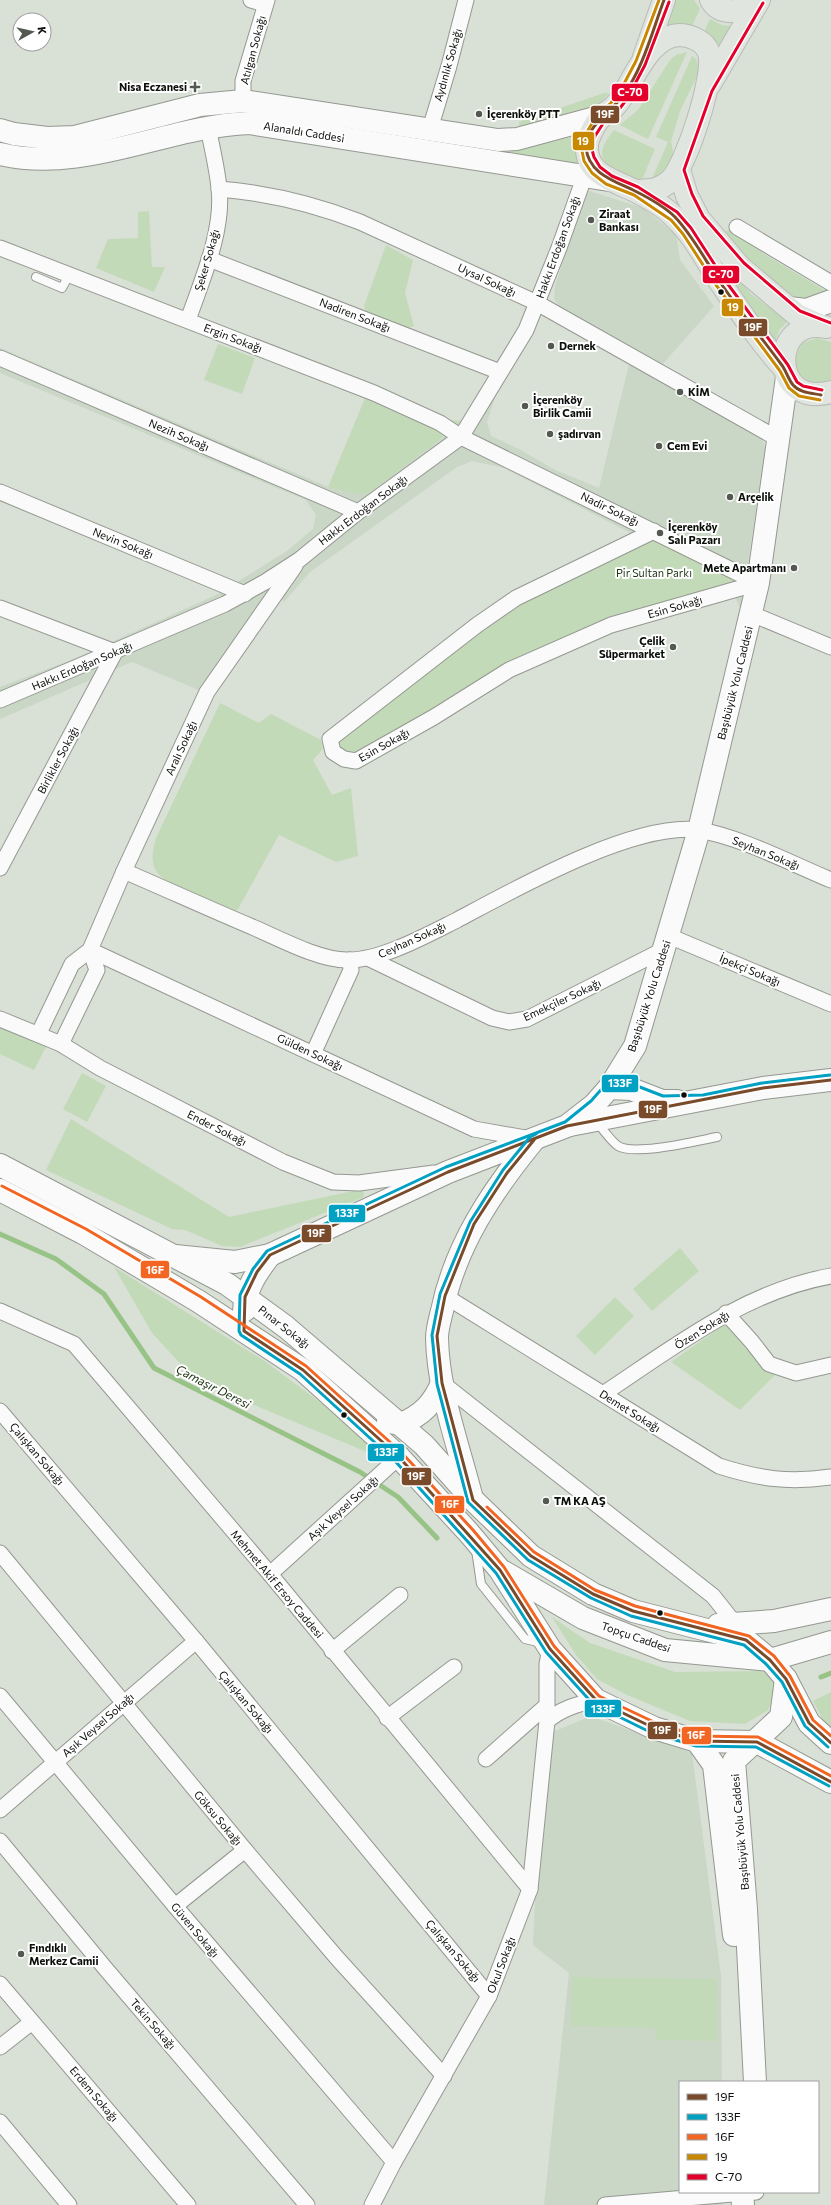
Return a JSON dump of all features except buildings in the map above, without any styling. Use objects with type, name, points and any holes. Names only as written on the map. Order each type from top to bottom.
[{"type":"main road","points":[[641,63],[664,0]]},
{"type":"main road","points":[[710,0],[714,5],[727,12],[743,10],[757,2]]},
{"type":"main road","points":[[707,89],[757,2]]},
{"type":"main road","name":"Alanaldı Caddesi","points":[[0,130],[14,134],[41,137],[76,137],[200,105],[243,102],[498,140],[517,139],[602,116],[613,108],[623,96],[641,63],[664,39],[679,35],[695,39],[705,46],[709,53],[707,89],[679,170],[670,181],[658,189],[636,191]]},
{"type":"main road","name":"Alanaldı Caddesi","points":[[602,116],[591,134],[586,146],[589,159],[596,170],[609,180]]},
{"type":"main road","name":"Alanaldı Caddesi","points":[[0,154],[41,158],[69,157],[98,153],[224,124],[249,123],[424,152],[584,175],[609,180],[636,191],[664,208],[687,231],[720,282],[786,373],[801,391],[826,394]]},
{"type":"main road","points":[[679,170],[687,196],[699,219],[740,267],[789,308],[826,324]]},
{"type":"main road","points":[[789,308],[806,310],[831,302]]},
{"type":"main road","points":[[786,373],[783,357],[791,338],[799,331],[809,326],[826,324]]},
{"type":"main road","name":"Başıbüyük Yolu Caddesi","points":[[473,1500],[442,1383],[437,1336],[445,1296],[458,1260],[474,1224],[506,1173],[534,1140],[567,1126],[594,1105],[609,1088],[635,1046],[667,943],[699,830],[752,614],[780,440],[786,373]]},
{"type":"main road","points":[[780,440],[800,404],[810,396],[826,394]]},
{"type":"main road","points":[[635,1046],[637,1072],[648,1095]]},
{"type":"main road","points":[[567,1126],[763,1088],[831,1080]]},
{"type":"main road","points":[[609,1088],[631,1090],[662,1101],[704,1100]]},
{"type":"main road","points":[[609,1088],[623,1109],[635,1113]]},
{"type":"main road","points":[[174,1256],[235,1262],[270,1254],[448,1172],[534,1140]]},
{"type":"main road","name":"Pınar Sokağı","points":[[0,1165],[227,1284],[286,1327],[402,1424],[424,1445],[473,1500]]},
{"type":"main road","points":[[0,1190],[83,1233],[198,1300],[303,1370],[398,1457],[474,1539],[500,1570],[549,1647],[596,1700],[654,1728],[697,1740],[757,1742],[831,1782]]},
{"type":"main road","points":[[244,1330],[245,1297],[257,1272],[270,1254]]},
{"type":"main road","points":[[340,1403],[369,1418],[402,1424],[424,1411],[435,1398],[442,1383]]},
{"type":"main road","points":[[473,1500],[531,1556],[593,1594],[633,1611],[746,1640],[770,1660],[786,1679],[809,1723],[831,1743]]},
{"type":"main road","name":"Topçu Caddesi","points":[[500,1570],[583,1618],[665,1650],[770,1660],[831,1642]]},
{"type":"main road","points":[[695,1626],[736,1625],[774,1621],[831,1609]]},
{"type":"main road","name":"Başıbüyük Yolu Caddesi","points":[[755,2081],[746,1909],[734,1761],[757,1742],[781,1717],[786,1679]]},
{"type":"main road","name":"Başıbüyük Yolu Caddesi","points":[[697,1740],[714,1765],[734,1936],[741,2081]]},
{"type":"street","name":"Aydınlık Sokağı","points":[[431,130],[466,0]]},
{"type":"street","name":"Atılgan Sokağı","points":[[243,102],[243,81],[261,1]]},
{"type":"street","name":"Şeker Sokağı","points":[[188,320],[209,259],[217,224],[219,189],[208,128]]},
{"type":"street","name":"Hakkı Erdoğan Sokağı","points":[[0,700],[115,652],[245,594],[299,560],[358,512],[461,437],[526,330],[584,175]]},
{"type":"street","name":"Uysal Sokağı","points":[[219,189],[255,192],[286,198],[330,210],[537,304],[780,440]]},
{"type":"street","points":[[737,227],[831,283]]},
{"type":"street","name":"Ergin Sokağı","points":[[0,248],[374,393],[440,423],[461,437]]},
{"type":"street","name":"Nadiren Sokağı","points":[[209,259],[500,372]]},
{"type":"street","name":"Nezih Sokağı","points":[[0,358],[358,512]]},
{"type":"street","name":"Nadir Sokağı","points":[[461,437],[758,583]]},
{"type":"street","name":"Nevin Sokağı","points":[[0,492],[245,594]]},
{"type":"street","name":"Esin Sokağı","points":[[654,531],[516,598],[477,625],[330,739],[333,752],[344,759],[356,761],[434,717],[510,670],[610,625],[758,583]]},
{"type":"street","name":"Aralı Sokağı","points":[[39,1033],[72,964],[90,950],[124,871],[207,692],[299,560]]},
{"type":"street","points":[[0,608],[115,652]]},
{"type":"street","points":[[752,614],[831,647]]},
{"type":"street","name":"Birlikler Sokağı","points":[[0,868],[115,652]]},
{"type":"street","name":"Ceyhan Sokağı","points":[[124,871],[306,951],[350,960],[370,958],[440,929],[538,878],[626,841],[678,829],[699,830]]},
{"type":"street","name":"Seyhan Sokağı","points":[[699,830],[728,837],[831,880]]},
{"type":"street","name":"Emekçiler Sokağı","points":[[370,958],[492,1018],[509,1022],[527,1019],[667,943]]},
{"type":"street","name":"İpekçi Sokağı","points":[[667,943],[831,1004]]},
{"type":"street","points":[[61,1044],[97,970],[90,950]]},
{"type":"street","name":"Gülden Sokağı","points":[[90,950],[474,1129],[534,1140]]},
{"type":"street","points":[[313,1054],[351,970],[350,960]]},
{"type":"street","name":"Ender Sokağı","points":[[0,1019],[39,1033],[61,1044],[100,1068],[276,1158],[333,1182],[359,1183],[448,1172]]},
{"type":"street","name":"Özen Sokağı","points":[[603,1394],[726,1313],[785,1289],[831,1276]]},
{"type":"street","name":"Demet Sokağı","points":[[445,1296],[719,1466],[747,1475],[779,1480],[831,1477]]},
{"type":"street","name":"Mehmet Akif Ersoy Caddesi","points":[[0,1311],[74,1344],[270,1574],[387,1718],[530,1889]]},
{"type":"street","points":[[726,1313],[769,1364],[796,1373],[831,1365]]},
{"type":"street","points":[[442,1383],[713,1596],[736,1625]]},
{"type":"street","name":"Çalışkan Sokağı","points":[[0,1410],[196,1641],[489,1996]]},
{"type":"street","name":"Aşık Veysel Sokağı","points":[[270,1574],[398,1457]]},
{"type":"street","name":"Göksu Sokağı","points":[[0,1553],[336,1958],[444,2076]]},
{"type":"street","points":[[332,1650],[400,1595]]},
{"type":"street","name":"Aşık Veysel Sokağı","points":[[0,1810],[196,1641]]},
{"type":"street","name":"Okul Sokağı","points":[[372,2205],[394,2162],[489,1996],[530,1889],[547,1721],[546,1706],[549,1647]]},
{"type":"street","points":[[387,1718],[454,1667]]},
{"type":"street","name":"Güven Sokağı","points":[[0,1696],[175,1906],[394,2162]]},
{"type":"street","points":[[547,1721],[566,1708],[596,1700]]},
{"type":"street","points":[[486,1759],[546,1706]]},
{"type":"street","name":"Tekin Sokağı","points":[[0,1841],[105,1968],[308,2205]]},
{"type":"street","points":[[175,1906],[245,1850]]},
{"type":"street","name":"Erdem Sokağı","points":[[0,1984],[188,2205]]},
{"type":"street","points":[[0,2047],[32,2022]]},
{"type":"street","points":[[0,2122],[69,2205]]},
{"type":"street","points":[[605,2205],[749,2197]]},
{"type":"lane","points":[[36,277],[62,288],[69,274]]},
{"type":"lane","points":[[595,1121],[613,1141],[627,1149],[652,1148],[717,1138]]},
{"type":"lane","points":[[474,1539],[481,1584],[525,1639],[549,1647]]},
{"type":"shaded area","points":[[586,190],[643,208],[676,235],[680,260],[714,306],[661,366],[558,306],[554,298],[555,286]]},
{"type":"shaded area","points":[[0,348],[328,487],[347,492],[368,494],[464,421],[497,391],[487,422],[491,436],[519,449],[555,470],[599,488],[630,360],[759,436],[763,441],[765,449],[741,609],[729,586],[716,577],[504,468],[472,461],[457,467],[310,572],[284,602],[273,588],[201,691],[132,662],[0,719],[0,687],[76,658],[216,595],[287,551],[313,529],[316,515],[306,500],[0,373]]},
{"type":"shaded area","points":[[591,1716],[692,1753],[721,1976],[722,2081],[679,2081],[679,2193],[723,2193],[723,2205],[544,2205],[569,1973],[533,1945],[543,1736]]},
{"type":"green space","points":[[675,0],[694,0],[700,9],[692,26],[682,24],[663,29]]},
{"type":"green space","points":[[710,19],[722,25],[731,26],[718,50],[704,32]]},
{"type":"green space","points":[[687,52],[648,139],[620,125],[638,110],[670,60],[676,55]]},
{"type":"green space","points":[[692,56],[697,60],[699,72],[680,111],[671,141],[674,158],[670,172],[651,181],[668,142],[656,137]]},
{"type":"green space","points":[[607,92],[608,95],[599,102],[578,113],[519,128],[519,122]]},
{"type":"green space","points":[[614,130],[655,149],[642,180],[621,173],[606,164],[603,158],[602,150],[606,141]]},
{"type":"green space","points":[[580,135],[576,144],[580,166],[510,155],[511,151]]},
{"type":"green space","points":[[149,211],[152,267],[165,267],[154,292],[96,268],[108,239],[138,238],[138,212]]},
{"type":"green space","points":[[730,229],[764,254],[831,294],[793,301],[752,264],[725,232]]},
{"type":"green space","points":[[386,245],[413,260],[405,293],[414,326],[404,330],[366,312],[364,306]]},
{"type":"green space","points":[[736,276],[751,294],[788,321],[780,329],[773,347],[730,280]]},
{"type":"green space","points":[[817,338],[831,342],[831,380],[814,384],[801,378],[796,371],[795,356],[803,343]]},
{"type":"green space","points":[[218,344],[255,358],[242,394],[204,380]]},
{"type":"green space","points":[[370,386],[447,420],[464,421],[368,494],[347,492],[328,487]]},
{"type":"green space","name":"Pir Sultan Parkı","points":[[654,531],[758,583],[611,625],[434,717],[344,759],[330,739],[477,625]]},
{"type":"green space","points":[[220,703],[259,723],[271,714],[321,740],[323,749],[313,760],[332,795],[351,788],[358,856],[336,862],[279,835],[237,911],[194,894],[170,882],[156,871],[153,863],[153,850],[156,838]]},
{"type":"green space","points":[[0,1028],[32,1036],[48,1043],[34,1070],[0,1054]]},
{"type":"green space","points":[[82,1073],[106,1086],[87,1122],[63,1109]]},
{"type":"green space","points":[[71,1119],[229,1217],[363,1189],[364,1197],[240,1247],[222,1246],[185,1230],[172,1229],[46,1170]]},
{"type":"green space","points":[[680,1248],[699,1271],[652,1311],[633,1289]]},
{"type":"green space","points":[[114,1267],[266,1362],[364,1435],[375,1449],[374,1455],[254,1405],[187,1371],[152,1333]]},
{"type":"green space","points":[[615,1297],[634,1316],[595,1355],[576,1336]]},
{"type":"green space","points":[[725,1324],[758,1362],[776,1374],[740,1410],[671,1362]]},
{"type":"green space","points":[[552,1617],[590,1643],[675,1672],[761,1671],[774,1676],[775,1693],[768,1710],[745,1724],[690,1721],[627,1695],[597,1679],[576,1655]]},
{"type":"green space","points":[[831,1692],[831,1732],[830,1733],[813,1701]]},
{"type":"green space","points":[[572,1977],[717,1979],[716,2041],[656,2040],[656,2028],[571,2026]]},
{"type":"waterway","name":"Çamaşır Deresi","points":[[0,1234],[56,1259],[104,1294],[154,1368],[360,1472],[398,1497],[437,1538]]},
{"type":"waterway","name":"Çamaşır Deresi","points":[[821,1677],[831,1673]]},
{"type":"transit line","name":"19","points":[[659,0],[636,61],[619,93],[610,104],[598,113],[587,132],[581,146],[584,161],[592,173],[606,184],[634,195],[671,220],[683,234],[716,285],[780,371],[789,388],[799,396],[820,400]]},
{"type":"transit line","name":"19F","points":[[664,0],[636,75],[622,97],[594,126],[590,133],[586,147],[588,156],[597,170],[611,180],[650,199],[675,217],[693,240],[735,303],[783,366],[793,385],[803,391],[821,395]]},
{"type":"transit line","name":"C-70","points":[[669,2],[645,65],[627,99],[617,112],[606,119],[595,136],[591,146],[594,157],[600,167],[612,176],[638,187],[677,212],[691,228],[724,279],[788,365],[797,382],[803,386],[822,390]]},
{"type":"transit line","name":"C-70","points":[[763,3],[712,91],[684,170],[692,194],[703,216],[744,263],[800,311],[831,323]]},
{"type":"transit line","name":"133F","points":[[829,1786],[756,1747],[696,1746],[652,1733],[593,1704],[546,1652],[496,1573],[395,1461],[300,1374],[241,1335],[239,1331],[240,1295],[253,1269],[267,1251],[446,1167],[565,1122],[591,1101],[607,1083],[632,1084],[663,1096],[703,1095],[762,1083],[830,1075]]},
{"type":"transit line","name":"19F","points":[[831,1080],[763,1088],[567,1126],[448,1172],[270,1255],[257,1272],[245,1297],[244,1331],[303,1370],[399,1457],[500,1570],[550,1649],[596,1700],[654,1728],[697,1741],[757,1742],[831,1782]]},
{"type":"transit line","name":"133F","points":[[536,1134],[530,1137],[503,1170],[470,1222],[440,1294],[432,1335],[437,1384],[468,1502],[528,1560],[591,1598],[631,1616],[744,1645],[766,1664],[782,1682],[805,1726],[828,1747]]},
{"type":"transit line","name":"19F","points":[[534,1140],[507,1173],[474,1224],[445,1296],[437,1336],[442,1383],[473,1500],[531,1556],[593,1594],[633,1611],[746,1640],[770,1660],[786,1679],[809,1723],[831,1743]]},
{"type":"transit line","name":"16F","points":[[2,1186],[86,1229],[201,1297],[306,1366],[402,1453],[473,1530],[504,1567],[554,1646],[599,1696],[656,1723],[698,1736],[758,1737],[831,1776]]},
{"type":"transit line","name":"16F","points":[[487,1507],[534,1552],[595,1590],[635,1606],[749,1636],[774,1656],[790,1676],[813,1720],[831,1736]]},
{"type":"place","name":"Nisa Eczanesi","points":[[195,87]]},
{"type":"place","name":"İçerenköy PTT","points":[[479,114]]},
{"type":"place","name":"Ziraat Bankası","points":[[591,220]]},
{"type":"place","name":"Dernek","points":[[551,346]]},
{"type":"place","name":"KİM","points":[[680,392]]},
{"type":"place","name":"İçerenköy Birlik Camii","points":[[525,406]]},
{"type":"place","name":"şadırvan","points":[[550,434]]},
{"type":"place","name":"Cem Evi","points":[[659,446]]},
{"type":"place","name":"Arçelik","points":[[730,497]]},
{"type":"place","name":"İçerenköy Salı Pazarı","points":[[660,533]]},
{"type":"place","name":"Mete Apartmanı","points":[[794,568]]},
{"type":"place","name":"Çelik Süpermarket","points":[[673,647]]},
{"type":"place","name":"TM KA AŞ","points":[[546,1501]]},
{"type":"place","name":"Fındıklı Merkez Camii","points":[[21,1954]]}]
